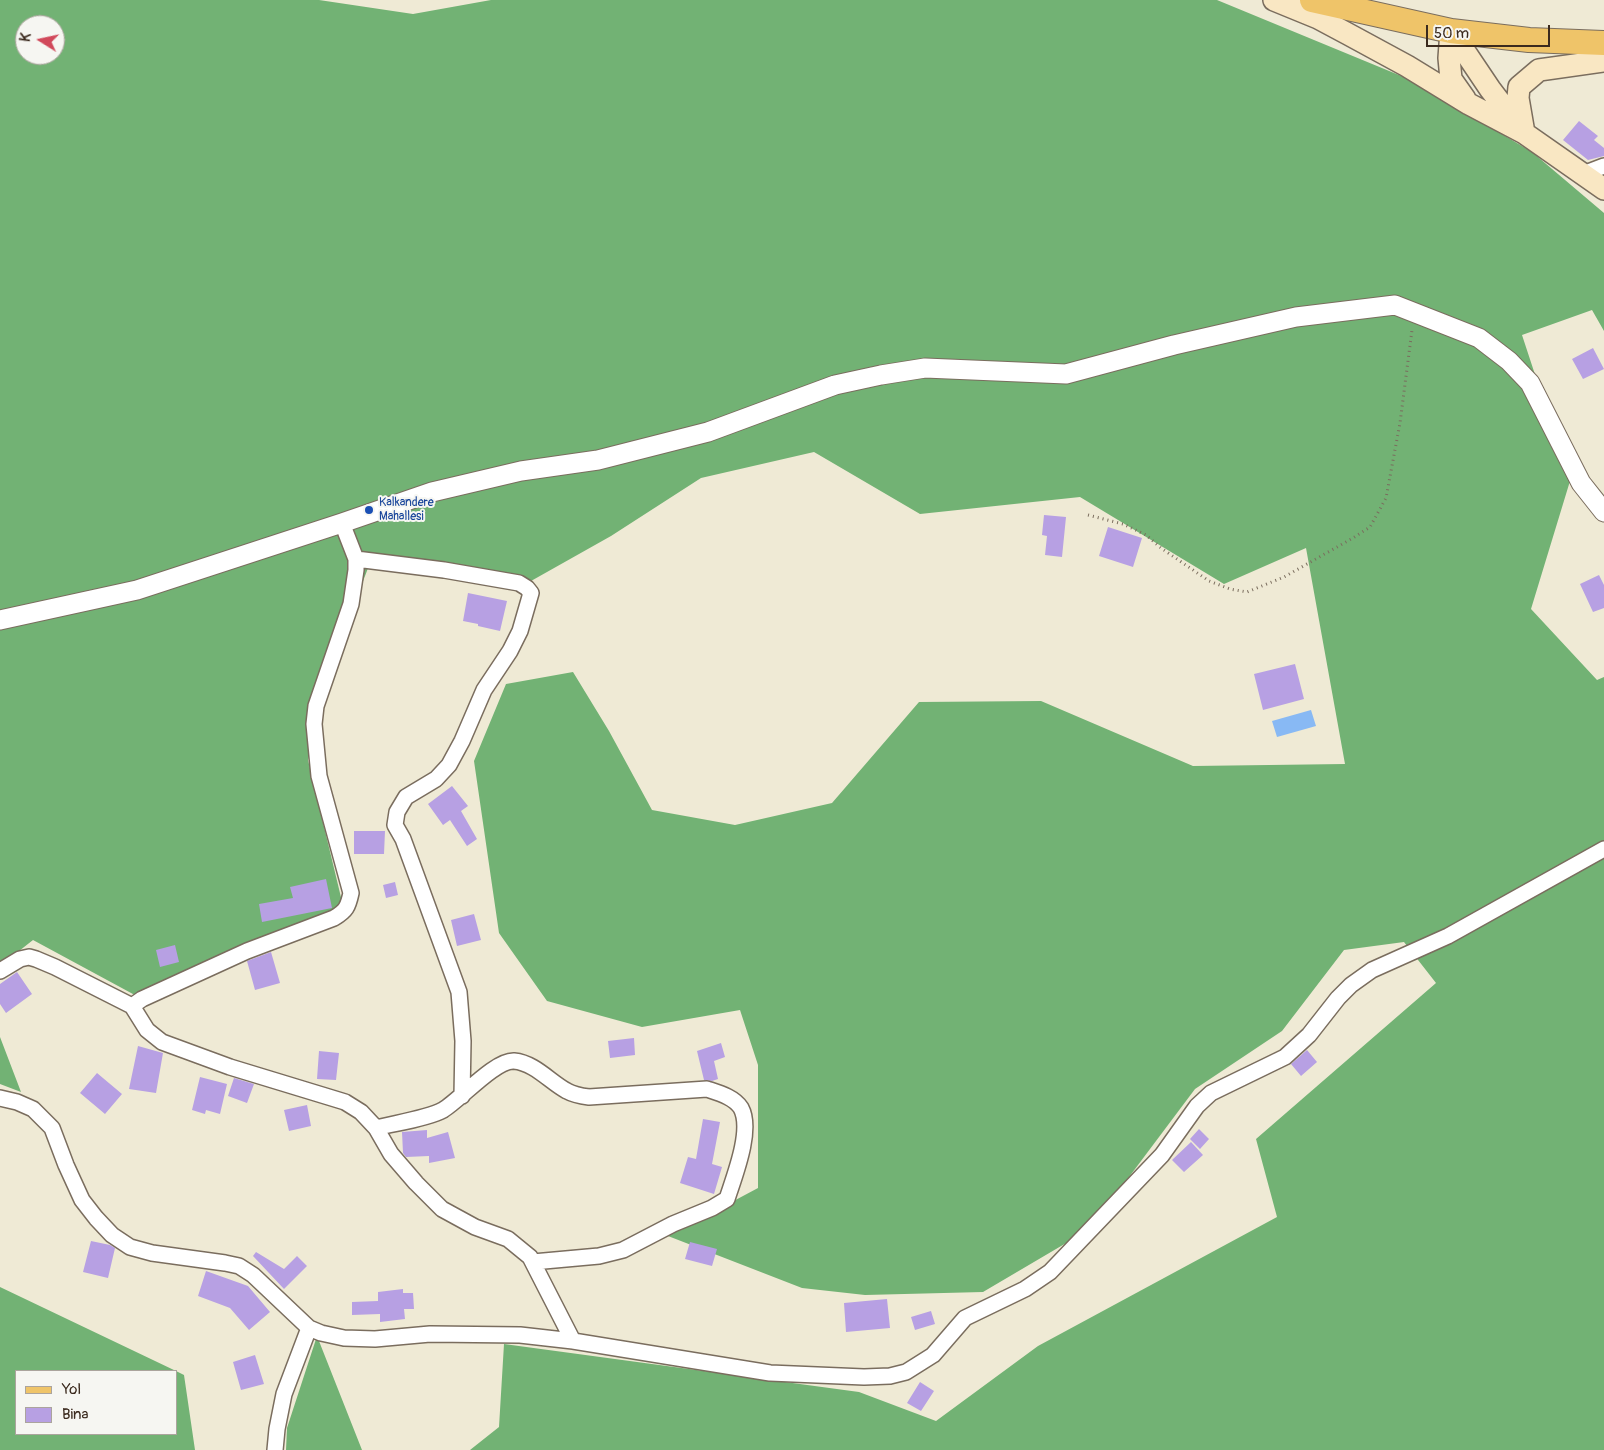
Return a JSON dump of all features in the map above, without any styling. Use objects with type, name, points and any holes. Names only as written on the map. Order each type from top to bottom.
[{"type":"main road","points":[[1274,0],[1318,18],[1406,66],[1468,104],[1524,134],[1604,189]]},
{"type":"main road","points":[[1312,0],[1451,31],[1529,40],[1604,43]]},
{"type":"main road","points":[[1451,31],[1449,58],[1451,80],[1468,104]]},
{"type":"main road","points":[[1451,31],[1490,89],[1524,134]]},
{"type":"main road","points":[[1524,134],[1518,98],[1519,87],[1539,70],[1604,61]]},
{"type":"street","points":[[1583,174],[1604,166]]},
{"type":"street","points":[[0,620],[138,590],[432,492],[521,470],[598,460],[708,432],[835,385],[925,368],[1066,374],[1174,345],[1296,317],[1395,305],[1479,338],[1509,361],[1530,383],[1581,484],[1604,512]]},
{"type":"street","points":[[132,1006],[142,999],[247,951],[334,918],[345,912],[351,893],[319,776],[314,724],[316,706],[351,604],[356,570],[356,559],[342,523]]},
{"type":"street","points":[[356,559],[444,570],[519,583],[527,588],[531,594],[520,631],[510,651],[484,690],[462,741],[449,765],[436,779],[406,797],[397,812],[395,825],[403,839],[460,992],[462,1096]]},
{"type":"street","points":[[0,1098],[18,1102],[33,1109],[52,1128],[82,1200],[112,1235],[130,1247],[152,1253],[239,1266],[253,1275],[309,1328],[321,1333],[344,1338],[374,1339],[430,1334],[520,1335],[573,1341],[770,1373],[864,1377],[890,1376],[906,1372],[933,1355],[965,1318],[1025,1289],[1050,1272],[1162,1155],[1197,1106],[1211,1093],[1285,1057],[1309,1035],[1338,998],[1351,985],[1372,970],[1448,936],[1604,849]]},
{"type":"street","points":[[0,971],[20,959],[29,957],[55,967],[132,1006],[147,1030],[162,1042],[230,1067],[345,1102],[361,1112],[376,1128],[391,1154],[442,1209],[475,1227],[508,1239],[520,1247],[533,1262],[573,1341]]},
{"type":"street","points":[[376,1128],[441,1111],[462,1096],[492,1069],[513,1061],[530,1065],[567,1092],[578,1096],[589,1097],[708,1089],[726,1095],[740,1108],[744,1122],[744,1145],[727,1199],[712,1208],[686,1218],[622,1250],[599,1256],[533,1262]]},
{"type":"street","points":[[275,1450],[284,1394],[309,1328]]},
{"type":"path","points":[[1088,515],[1122,524],[1146,535],[1161,548],[1209,581],[1230,589],[1247,592],[1284,577],[1353,538],[1370,527],[1386,498],[1400,423],[1414,312]]},
{"type":"green space","points":[[0,0],[319,0],[413,14],[491,0],[1217,0],[1411,80],[1532,152],[1604,213],[1604,331],[1592,310],[1522,335],[1570,481],[1531,609],[1597,680],[1604,677],[1604,1450],[470,1450],[499,1427],[504,1344],[859,1392],[936,1421],[1038,1346],[1277,1217],[1256,1139],[1436,983],[1404,942],[1344,950],[1282,1031],[1195,1089],[1090,1229],[983,1292],[865,1295],[802,1288],[668,1236],[758,1188],[758,1065],[740,1010],[642,1027],[547,1001],[499,933],[474,761],[506,684],[573,672],[609,731],[652,810],[735,825],[832,803],[919,702],[1041,701],[1193,766],[1345,764],[1306,548],[1224,584],[1080,497],[920,514],[814,452],[701,478],[611,536],[531,581],[370,563],[330,667],[308,760],[345,914],[144,1000],[33,940],[0,966]]},
{"type":"green space","points":[[0,1037],[21,1092],[0,1084]]},
{"type":"green space","points":[[0,1287],[174,1370],[15,1370],[15,1435],[178,1435],[178,1372],[184,1375],[195,1450],[0,1450]]},
{"type":"green space","points":[[317,1336],[362,1450],[286,1450],[287,1428]]},
{"type":"water","points":[[1311,710],[1316,726],[1277,737],[1272,721]]},
{"type":"building","points":[[1579,121],[1598,136],[1594,140],[1604,148],[1604,156],[1588,160],[1563,140]]},
{"type":"building","points":[[1593,348],[1604,369],[1583,379],[1572,359]]},
{"type":"building","points":[[1044,515],[1066,517],[1062,557],[1045,555],[1047,536],[1042,535]]},
{"type":"building","points":[[1108,527],[1142,538],[1133,567],[1099,556]]},
{"type":"building","points":[[1599,575],[1604,585],[1604,608],[1593,612],[1580,584]]},
{"type":"building","points":[[468,593],[507,601],[500,631],[463,621]]},
{"type":"building","points":[[1295,664],[1304,699],[1263,710],[1254,674]]},
{"type":"building","points":[[452,786],[468,806],[461,811],[477,839],[467,846],[450,820],[443,825],[428,804]]},
{"type":"building","points":[[354,831],[385,831],[384,854],[354,854]]},
{"type":"building","points":[[326,879],[332,908],[262,922],[259,904],[293,898],[290,887]]},
{"type":"building","points":[[395,882],[398,895],[386,898],[383,885]]},
{"type":"building","points":[[474,914],[481,940],[457,946],[451,920]]},
{"type":"building","points":[[175,945],[179,962],[160,967],[156,950]]},
{"type":"building","points":[[271,952],[280,983],[255,990],[247,961]]},
{"type":"building","points":[[17,972],[32,994],[6,1013],[0,1004],[0,984]]},
{"type":"building","points":[[634,1038],[635,1055],[610,1058],[608,1041]]},
{"type":"building","points":[[721,1043],[725,1057],[714,1061],[718,1079],[712,1081],[704,1080],[697,1051]]},
{"type":"building","points":[[138,1046],[163,1053],[156,1093],[129,1089]]},
{"type":"building","points":[[1307,1050],[1317,1062],[1301,1076],[1291,1064]]},
{"type":"building","points":[[319,1051],[339,1053],[336,1080],[317,1079]]},
{"type":"building","points":[[97,1073],[122,1094],[105,1114],[80,1093]]},
{"type":"building","points":[[200,1077],[227,1084],[220,1114],[206,1110],[205,1114],[192,1110]]},
{"type":"building","points":[[234,1078],[254,1084],[247,1103],[228,1096]]},
{"type":"building","points":[[307,1105],[311,1126],[289,1131],[284,1110]]},
{"type":"building","points":[[703,1119],[720,1122],[712,1164],[722,1167],[714,1194],[680,1183],[688,1157],[696,1159]]},
{"type":"building","points":[[1199,1129],[1209,1139],[1200,1149],[1190,1139]]},
{"type":"building","points":[[427,1130],[427,1138],[448,1132],[455,1158],[429,1163],[429,1156],[406,1157],[403,1153],[402,1132]]},
{"type":"building","points":[[1191,1142],[1203,1155],[1184,1172],[1172,1160]]},
{"type":"building","points":[[91,1241],[115,1248],[108,1278],[83,1272]]},
{"type":"building","points":[[690,1242],[717,1249],[712,1266],[685,1259]]},
{"type":"building","points":[[256,1252],[284,1269],[297,1256],[307,1266],[284,1289],[253,1256]]},
{"type":"building","points":[[206,1271],[248,1286],[270,1312],[249,1330],[230,1308],[198,1296]]},
{"type":"building","points":[[403,1289],[403,1293],[413,1293],[414,1309],[404,1309],[405,1319],[380,1322],[380,1314],[352,1315],[352,1302],[378,1301],[378,1292]]},
{"type":"building","points":[[887,1299],[890,1328],[846,1332],[844,1303]]},
{"type":"building","points":[[931,1311],[935,1324],[915,1330],[911,1317]]},
{"type":"building","points":[[255,1355],[264,1384],[241,1390],[233,1362]]},
{"type":"building","points":[[920,1382],[934,1391],[921,1411],[907,1403]]},
{"type":"place","name":"Kalkandere Mahallesi","points":[[369,510]]}]
